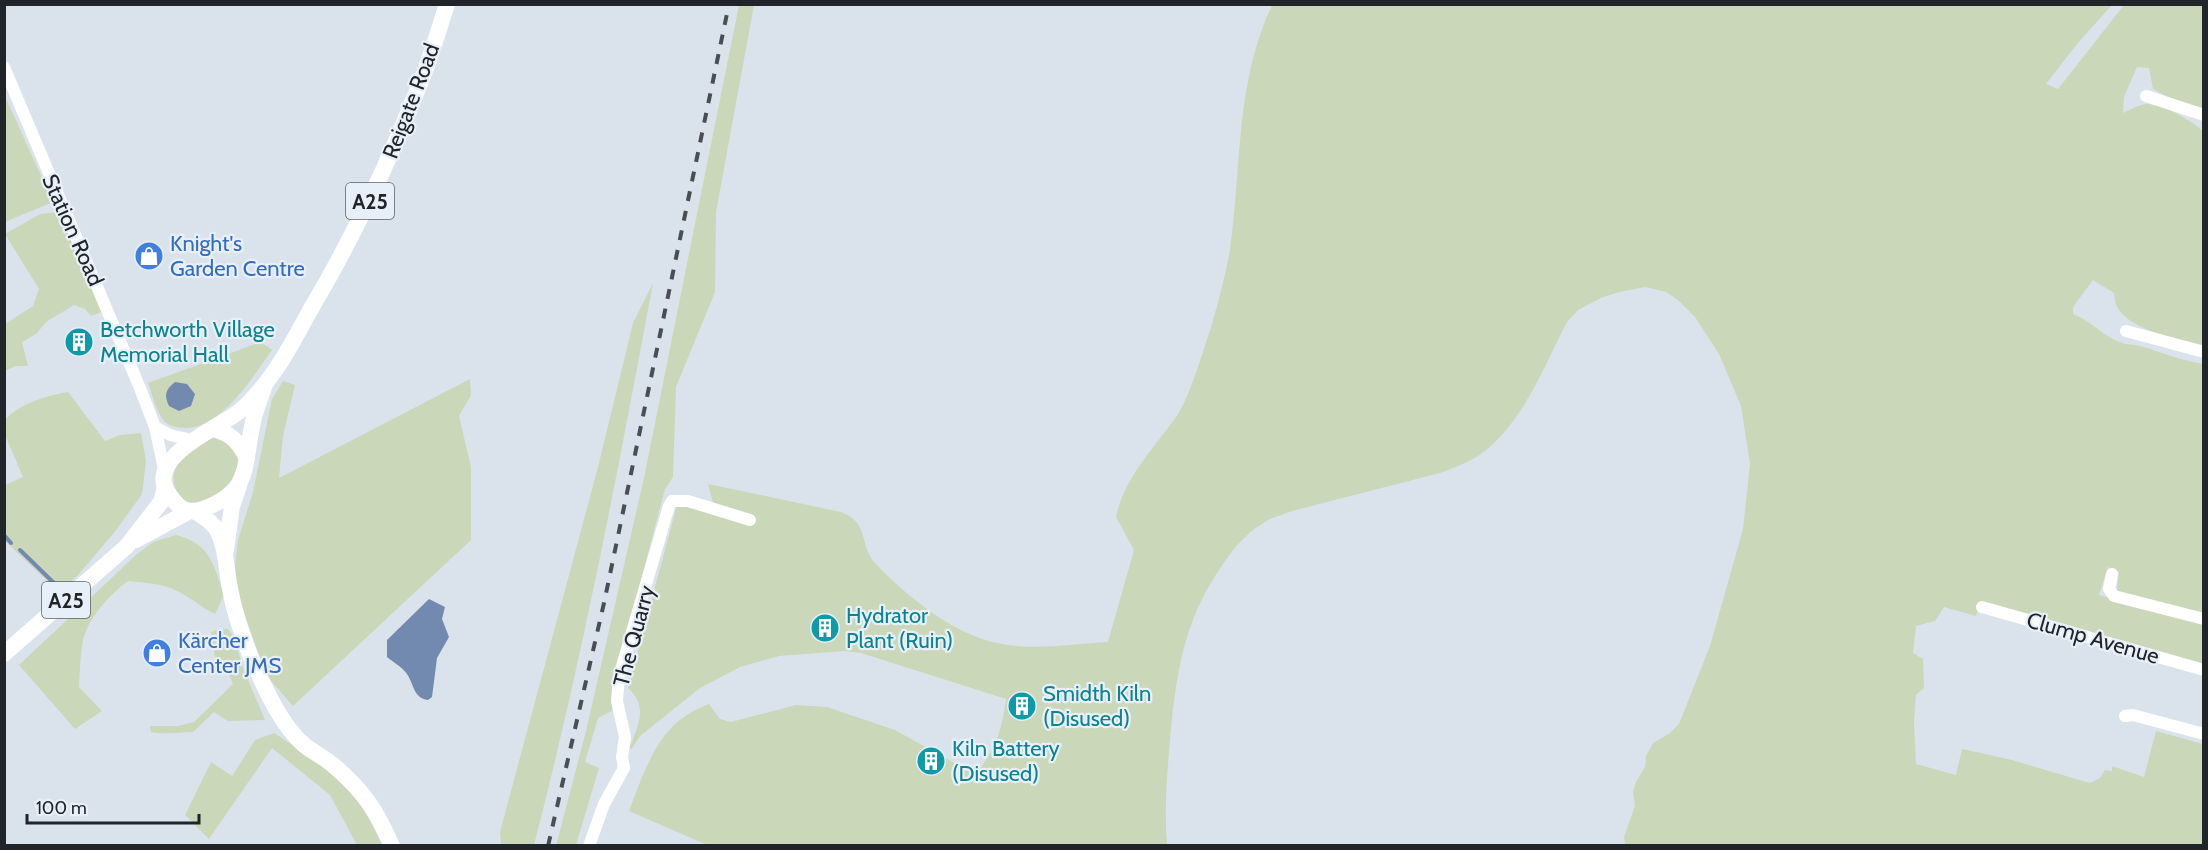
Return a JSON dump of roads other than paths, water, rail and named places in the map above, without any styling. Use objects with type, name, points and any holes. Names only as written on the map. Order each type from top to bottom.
[{"type":"main road","name":"Reigate Road","points":[[247,457],[252,424],[266,384],[332,274],[373,194],[420,85],[447,4]]},
{"type":"main road","name":"Reigate Road","points":[[214,429],[238,413],[266,384]]},
{"type":"main road","points":[[225,555],[232,506],[244,478],[247,457],[228,433],[214,429],[192,440],[170,462],[165,481],[179,507],[210,521],[219,533],[236,615],[252,659],[273,705],[303,743],[332,764],[361,791],[377,813],[392,846]]},
{"type":"main road","name":"A25","points":[[4,654],[127,546],[161,502],[165,481]]},
{"type":"main road","points":[[192,512],[214,505],[239,486]]},
{"type":"main road","name":"A25","points":[[127,546],[192,512]]},
{"type":"street","name":"Station Road","points":[[4,67],[51,181],[114,322],[155,427],[165,481]]},
{"type":"street","points":[[2146,96],[2204,115]]},
{"type":"street","points":[[2126,331],[2204,352]]},
{"type":"street","points":[[155,427],[170,435],[192,440]]},
{"type":"street","name":"The Quarry","points":[[589,846],[604,804],[624,768],[622,757],[625,737],[617,701],[619,676],[669,506],[672,501],[688,501],[750,520]]},
{"type":"street","points":[[2112,573],[2109,589],[2114,596],[2204,619]]},
{"type":"street","name":"Clump Avenue","points":[[1982,607],[2204,670]]},
{"type":"street","points":[[2125,716],[2133,715],[2204,734]]},
{"type":"water","points":[[175,382],[187,384],[195,394],[191,406],[179,411],[169,406],[166,399],[167,390]]},
{"type":"water","points":[[429,599],[445,607],[442,619],[449,637],[437,658],[432,697],[428,700],[419,696],[405,671],[387,657],[387,640]]},
{"type":"waterway","points":[[4,535],[11,543]]},
{"type":"waterway","points":[[20,550],[56,585]]},
{"type":"railway","points":[[548,846],[604,603],[729,4]]},
{"type":"place","name":"Knight's Garden Centre","points":[[149,256]]},
{"type":"place","name":"Betchworth Village Memorial Hall","points":[[79,342]]},
{"type":"place","name":"Hydrator Plant (Ruin)","points":[[825,628]]},
{"type":"place","name":"Kärcher Center JMS","points":[[157,653]]},
{"type":"place","name":"Smidth Kiln (Disused)","points":[[1022,706]]},
{"type":"place","name":"Kiln Battery (Disused)","points":[[931,761]]}]
